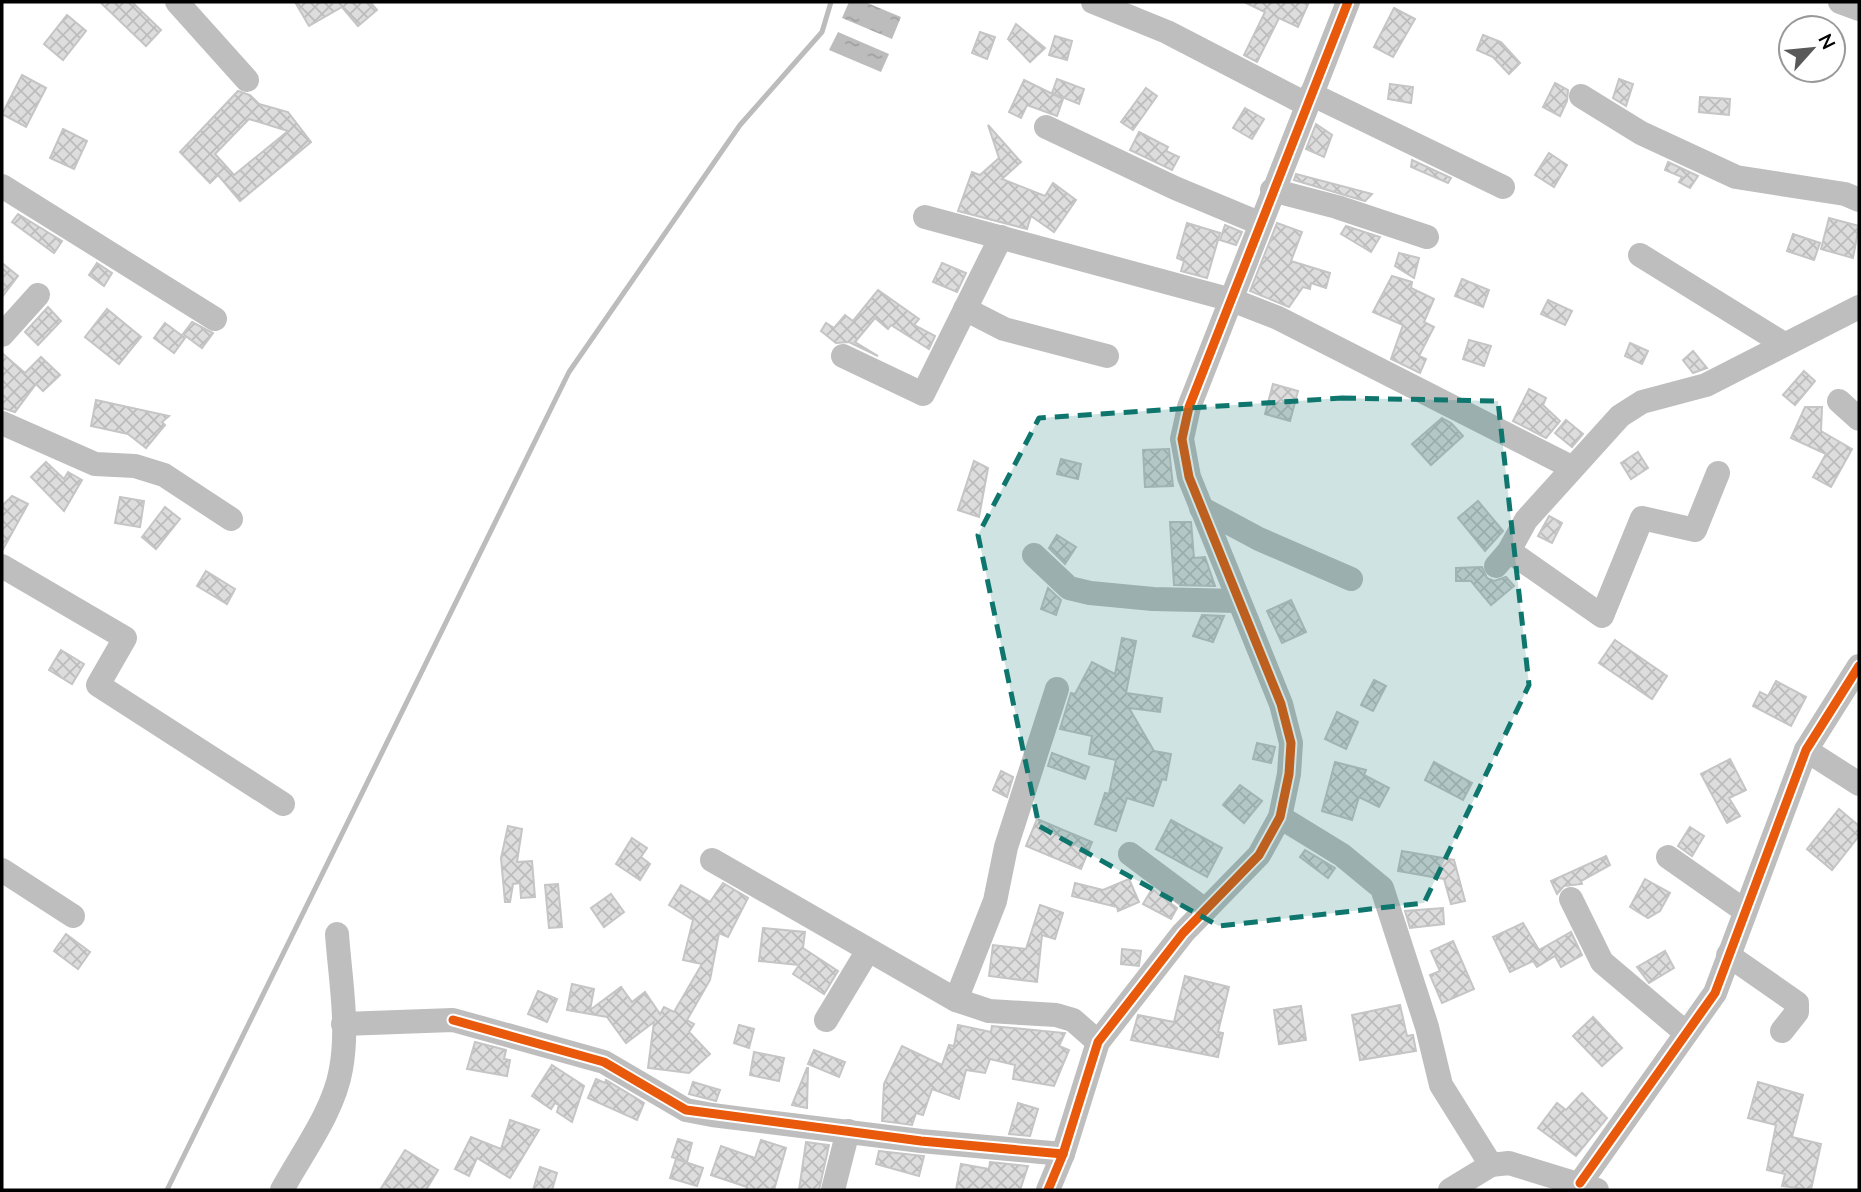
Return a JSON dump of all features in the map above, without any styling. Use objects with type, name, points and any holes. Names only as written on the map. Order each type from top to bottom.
[{"type":"street","points":[[1093,2],[1167,32],[1503,187]]},
{"type":"street","points":[[1048,1190],[1063,1154],[1098,1042],[1183,933],[1259,855],[1280,817],[1289,774],[1291,743],[1281,705],[1201,508],[1184,459],[1182,439],[1189,407],[1348,2]]},
{"type":"street","points":[[1840,2],[1859,9]]},
{"type":"street","points":[[181,3],[247,80]]},
{"type":"street","points":[[1581,96],[1641,133],[1737,177],[1845,194],[1859,200]]},
{"type":"street","points":[[1046,127],[1175,188],[1259,223]]},
{"type":"street","points":[[2,186],[215,319]]},
{"type":"street","points":[[1272,190],[1337,207],[1427,237]]},
{"type":"street","points":[[925,217],[1232,300],[1278,318],[1364,360],[1571,467]]},
{"type":"street","points":[[843,356],[923,394],[1000,237]]},
{"type":"street","points":[[1640,255],[1784,344]]},
{"type":"street","points":[[2,335],[38,295]]},
{"type":"street","points":[[1718,474],[1695,530],[1642,518],[1602,616],[1503,559],[1526,520],[1571,467],[1620,416],[1642,402],[1706,385],[1859,307]]},
{"type":"street","points":[[965,309],[1004,329],[1107,356]]},
{"type":"street","points":[[1839,401],[1859,419]]},
{"type":"street","points":[[2,423],[95,464],[135,466],[164,475],[231,519]]},
{"type":"street","points":[[1201,508],[1259,538],[1351,579]]},
{"type":"street","points":[[1034,555],[1069,588],[1090,593],[1153,599],[1238,601]]},
{"type":"street","points":[[2,566],[125,638],[98,685],[283,804]]},
{"type":"street","points":[[1450,1190],[1490,1165],[1509,1163],[1589,1187],[1686,1033],[1715,993],[1806,750],[1859,666]]},
{"type":"street","points":[[956,1000],[995,901],[1006,847],[1057,689]]},
{"type":"street","points":[[1806,750],[1859,785]]},
{"type":"street","points":[[1280,817],[1342,855],[1382,888],[1390,904],[1427,1027],[1441,1085],[1490,1165]]},
{"type":"street","points":[[1130,854],[1205,910]]},
{"type":"street","points":[[1668,857],[1745,911]]},
{"type":"street","points":[[712,860],[867,952],[956,1000],[989,1011],[1056,1015],[1073,1020],[1098,1042]]},
{"type":"street","points":[[2,870],[73,916]]},
{"type":"street","points":[[1571,899],[1602,962],[1686,1033]]},
{"type":"street","points":[[282,1190],[331,1101],[341,1069],[343,1024],[337,934]]},
{"type":"street","points":[[826,1020],[867,952]]},
{"type":"street","points":[[1728,955],[1797,1003],[1797,1012],[1782,1031]]},
{"type":"street","points":[[343,1024],[453,1020],[604,1062],[686,1110],[1063,1154]]},
{"type":"street","points":[[834,1190],[848,1131]]},
{"type":"highlighted area","points":[[1342,398],[1498,401],[1529,685],[1424,903],[1219,926],[1039,826],[978,535],[1039,418]]},
{"type":"water","points":[[849,2],[865,2],[901,17],[892,39],[842,18]]},
{"type":"water","points":[[838,32],[889,54],[881,72],[829,50]]},
{"type":"building","points":[[100,2],[132,2],[161,30],[146,46]]},
{"type":"building","points":[[295,2],[370,2],[377,10],[358,26],[342,7],[309,26]]},
{"type":"building","points":[[1244,2],[1309,2],[1298,27],[1279,18],[1257,62],[1244,55],[1265,12]]},
{"type":"building","points":[[1394,8],[1415,19],[1393,57],[1374,47]]},
{"type":"building","points":[[67,15],[86,31],[63,60],[44,44]]},
{"type":"building","points":[[1016,24],[1045,48],[1030,62],[1008,39]]},
{"type":"building","points":[[980,32],[995,37],[987,59],[972,53]]},
{"type":"building","points":[[1483,35],[1501,42],[1520,63],[1509,74],[1493,57],[1477,50]]},
{"type":"building","points":[[1055,36],[1072,41],[1067,60],[1049,55]]},
{"type":"building","points":[[22,75],[46,88],[26,127],[2,114]]},
{"type":"building","points":[[1057,79],[1084,89],[1079,104],[1052,93]]},
{"type":"building","points":[[1619,79],[1633,84],[1626,106],[1613,98]]},
{"type":"building","points":[[1024,80],[1063,99],[1057,116],[1027,105],[1021,118],[1009,112]]},
{"type":"building","points":[[1555,83],[1568,90],[1567,101],[1560,116],[1543,107]]},
{"type":"building","points":[[1390,84],[1413,87],[1411,103],[1388,99]]},
{"type":"building","points":[[1146,88],[1157,96],[1133,130],[1121,122]]},
{"type":"building","points":[[238,91],[250,95],[259,104],[288,112],[311,142],[240,201],[218,175],[210,183],[180,152]],"holes":[[[249,119],[288,131],[234,175],[215,154]]]},
{"type":"building","points":[[1700,97],[1730,99],[1729,115],[1699,112]]},
{"type":"building","points":[[1245,108],[1264,119],[1252,139],[1233,128]]},
{"type":"building","points":[[1316,124],[1332,135],[1324,157],[1306,149]]},
{"type":"building","points":[[988,125],[1021,162],[1002,179],[1045,196],[1053,183],[1076,200],[1054,232],[1031,216],[1027,229],[958,211],[972,172],[980,175],[999,158]]},
{"type":"building","points":[[63,129],[87,141],[74,169],[50,158]]},
{"type":"building","points":[[1139,132],[1168,147],[1166,151],[1179,157],[1172,170],[1130,150]]},
{"type":"building","points":[[1549,153],[1567,165],[1554,187],[1535,175]]},
{"type":"building","points":[[1412,160],[1451,178],[1448,183],[1411,167]]},
{"type":"building","points":[[1668,162],[1698,176],[1690,188],[1679,182],[1682,177],[1665,170]]},
{"type":"building","points":[[1296,174],[1372,194],[1365,201],[1294,180]]},
{"type":"building","points":[[18,214],[62,241],[54,253],[12,222]]},
{"type":"building","points":[[1829,218],[1859,226],[1853,258],[1821,249]]},
{"type":"building","points":[[1187,223],[1220,233],[1207,278],[1181,271],[1184,261],[1177,258]]},
{"type":"building","points":[[1277,223],[1302,232],[1291,261],[1330,273],[1326,288],[1311,283],[1310,289],[1303,287],[1289,307],[1250,291]]},
{"type":"building","points":[[1225,225],[1242,232],[1236,245],[1220,240]]},
{"type":"building","points":[[1346,226],[1380,237],[1371,252],[1341,234]]},
{"type":"building","points":[[1793,234],[1820,243],[1814,260],[1787,251]]},
{"type":"building","points":[[1399,253],[1419,258],[1414,278],[1395,266]]},
{"type":"building","points":[[2,263],[18,276],[2,297]]},
{"type":"building","points":[[97,263],[112,273],[104,286],[89,275]]},
{"type":"building","points":[[942,263],[966,273],[957,292],[933,282]]},
{"type":"building","points":[[1392,276],[1412,282],[1411,288],[1434,299],[1424,322],[1434,327],[1419,356],[1426,359],[1420,373],[1391,359],[1403,325],[1373,312]]},
{"type":"building","points":[[1462,279],[1489,290],[1483,307],[1455,296]]},
{"type":"building","points":[[878,290],[919,319],[914,325],[935,336],[929,349],[891,325],[888,329],[875,318],[855,342],[878,356],[849,342],[836,343],[821,331],[826,323],[834,328],[845,315],[853,321]]},
{"type":"building","points":[[1548,300],[1572,311],[1565,325],[1541,314]]},
{"type":"building","points":[[48,307],[61,321],[38,345],[25,332]]},
{"type":"building","points":[[107,309],[141,337],[119,364],[85,337]]},
{"type":"building","points":[[192,322],[213,333],[202,348],[183,334]]},
{"type":"building","points":[[165,323],[185,338],[174,353],[154,338]]},
{"type":"building","points":[[1469,340],[1491,346],[1484,366],[1463,359]]},
{"type":"building","points":[[1630,343],[1648,351],[1642,364],[1625,356]]},
{"type":"building","points":[[1693,351],[1707,368],[1693,373],[1683,360]]},
{"type":"building","points":[[2,353],[25,373],[41,357],[60,375],[43,391],[36,384],[15,412],[2,408]]},
{"type":"building","points":[[1804,371],[1815,381],[1795,405],[1783,395]]},
{"type":"building","points":[[1273,384],[1298,391],[1290,421],[1265,414]]},
{"type":"building","points":[[1529,389],[1546,398],[1543,405],[1560,421],[1546,438],[1513,421]]},
{"type":"building","points":[[96,400],[169,416],[162,422],[165,425],[146,448],[128,434],[91,426]]},
{"type":"building","points":[[1805,407],[1822,407],[1821,431],[1852,449],[1831,487],[1813,477],[1826,454],[1791,438]]},
{"type":"building","points":[[1442,418],[1463,436],[1431,465],[1412,444]]},
{"type":"building","points":[[1566,420],[1583,434],[1572,447],[1555,433]]},
{"type":"building","points":[[1169,449],[1173,486],[1145,487],[1143,450]]},
{"type":"building","points":[[1638,452],[1648,468],[1631,479],[1621,463]]},
{"type":"building","points":[[1061,459],[1081,464],[1078,479],[1057,474]]},
{"type":"building","points":[[974,461],[988,468],[979,517],[958,510]]},
{"type":"building","points":[[46,462],[64,479],[68,472],[82,480],[64,511],[31,477]]},
{"type":"building","points":[[12,496],[28,504],[2,551],[2,506]]},
{"type":"building","points":[[120,497],[144,501],[140,527],[115,523]]},
{"type":"building","points":[[1478,501],[1503,531],[1485,551],[1458,518]]},
{"type":"building","points":[[165,507],[180,519],[156,549],[142,537]]},
{"type":"building","points":[[1549,516],[1562,523],[1552,543],[1538,536]]},
{"type":"building","points":[[1170,522],[1191,522],[1194,558],[1205,557],[1215,586],[1174,585]]},
{"type":"building","points":[[1057,535],[1076,547],[1065,564],[1049,548]]},
{"type":"building","points":[[1482,567],[1487,578],[1494,581],[1506,577],[1514,586],[1491,605],[1471,581],[1456,581],[1456,568]]},
{"type":"building","points":[[206,571],[235,589],[227,604],[197,586]]},
{"type":"building","points":[[1048,588],[1061,600],[1056,615],[1041,609]]},
{"type":"building","points":[[1291,600],[1306,632],[1282,643],[1267,611]]},
{"type":"building","points":[[1202,615],[1224,616],[1213,642],[1193,636]]},
{"type":"building","points":[[1122,638],[1136,641],[1126,693],[1162,698],[1160,712],[1129,708],[1154,751],[1171,754],[1166,780],[1162,779],[1153,806],[1127,798],[1116,831],[1095,824],[1105,793],[1109,794],[1116,760],[1089,754],[1092,736],[1060,729],[1071,693],[1075,694],[1092,662],[1115,674]]},
{"type":"building","points":[[1615,640],[1667,676],[1652,699],[1599,663]]},
{"type":"building","points":[[61,650],[84,664],[72,684],[49,670]]},
{"type":"building","points":[[1374,680],[1386,686],[1373,711],[1361,705]]},
{"type":"building","points":[[1776,681],[1806,697],[1791,726],[1753,706],[1760,692],[1768,696]]},
{"type":"building","points":[[1337,712],[1358,722],[1346,749],[1325,739]]},
{"type":"building","points":[[1257,743],[1275,747],[1271,763],[1253,759]]},
{"type":"building","points":[[1052,753],[1089,767],[1085,779],[1048,766]]},
{"type":"building","points":[[1730,759],[1746,790],[1729,798],[1740,816],[1727,823],[1701,774]]},
{"type":"building","points":[[1335,762],[1366,770],[1364,775],[1389,788],[1379,807],[1359,797],[1352,820],[1322,811]]},
{"type":"building","points":[[1434,762],[1472,783],[1463,800],[1425,780]]},
{"type":"building","points":[[1001,771],[1013,777],[1007,797],[993,790]]},
{"type":"building","points":[[1240,785],[1262,801],[1244,823],[1223,805]]},
{"type":"building","points":[[1839,809],[1859,826],[1859,836],[1832,870],[1807,849]]},
{"type":"building","points":[[1037,819],[1092,842],[1081,869],[1026,846]]},
{"type":"building","points":[[1171,820],[1222,848],[1207,877],[1156,849]]},
{"type":"building","points":[[508,826],[522,829],[517,862],[532,861],[535,897],[521,898],[520,883],[513,884],[510,902],[505,902],[501,858]]},
{"type":"building","points":[[1690,827],[1704,836],[1692,856],[1678,846]]},
{"type":"building","points":[[632,838],[647,848],[641,857],[650,864],[640,880],[616,864]]},
{"type":"building","points":[[1305,850],[1335,868],[1328,878],[1300,857]]},
{"type":"building","points":[[1402,851],[1454,860],[1465,901],[1451,904],[1444,879],[1398,871]]},
{"type":"building","points":[[1606,856],[1610,865],[1581,881],[1582,884],[1564,886],[1557,894],[1551,881]]},
{"type":"building","points":[[1129,879],[1139,902],[1118,911],[1117,907],[1072,896],[1075,883],[1103,890]]},
{"type":"building","points":[[1645,879],[1670,893],[1660,911],[1648,918],[1630,907]]},
{"type":"building","points":[[723,883],[748,898],[728,937],[719,933],[710,980],[687,1020],[694,1024],[689,1032],[710,1054],[689,1073],[648,1068],[654,1022],[626,1043],[607,1017],[567,1010],[572,984],[594,989],[590,1010],[621,987],[632,1002],[645,992],[660,1014],[664,1007],[674,1012],[702,964],[683,960],[693,920],[669,905],[681,885],[710,902]]},
{"type":"building","points":[[558,884],[562,927],[549,928],[545,885]]},
{"type":"building","points":[[1152,889],[1177,908],[1171,919],[1143,904]]},
{"type":"building","points":[[611,894],[624,912],[604,927],[591,908]]},
{"type":"building","points":[[1040,905],[1063,913],[1055,939],[1042,935],[1037,982],[989,976],[993,945],[1026,949]]},
{"type":"building","points":[[1443,908],[1444,924],[1410,928],[1405,911]]},
{"type":"building","points":[[1523,923],[1539,950],[1571,932],[1582,955],[1561,967],[1555,956],[1537,967],[1533,961],[1510,972],[1493,937]]},
{"type":"building","points":[[763,928],[805,932],[803,948],[838,971],[824,994],[793,974],[799,965],[759,961]]},
{"type":"building","points":[[66,934],[90,952],[78,969],[54,951]]},
{"type":"building","points":[[1453,941],[1474,989],[1442,1003],[1430,975],[1440,971],[1431,951]]},
{"type":"building","points":[[1122,949],[1141,951],[1139,966],[1121,964]]},
{"type":"building","points":[[1665,951],[1674,968],[1649,983],[1637,967]]},
{"type":"building","points":[[1185,976],[1229,987],[1218,1032],[1223,1033],[1218,1057],[1131,1040],[1138,1015],[1174,1022]]},
{"type":"building","points":[[538,991],[557,999],[547,1022],[528,1014]]},
{"type":"building","points":[[1400,1005],[1407,1036],[1413,1035],[1416,1051],[1360,1060],[1352,1015]]},
{"type":"building","points":[[1301,1006],[1306,1040],[1279,1044],[1274,1010]]},
{"type":"building","points":[[1593,1017],[1622,1048],[1602,1066],[1573,1036]]},
{"type":"building","points":[[739,1025],[754,1029],[749,1048],[734,1043]]},
{"type":"building","points":[[958,1025],[991,1032],[992,1026],[1065,1033],[1059,1046],[1069,1050],[1054,1086],[1013,1079],[1015,1065],[990,1059],[985,1073],[966,1070],[959,1099],[932,1089],[923,1115],[916,1113],[912,1125],[882,1121],[884,1084],[902,1046],[942,1065],[949,1045],[954,1046]]},
{"type":"building","points":[[475,1042],[506,1050],[504,1059],[510,1060],[507,1076],[467,1069]]},
{"type":"building","points":[[814,1050],[845,1062],[839,1077],[808,1064]]},
{"type":"building","points":[[754,1052],[784,1058],[779,1081],[750,1075]]},
{"type":"building","points":[[552,1065],[584,1086],[572,1122],[557,1112],[559,1105],[555,1103],[551,1109],[532,1096]]},
{"type":"building","points":[[808,1068],[807,1108],[792,1105]]},
{"type":"building","points":[[596,1079],[605,1083],[606,1080],[644,1103],[637,1120],[588,1098]]},
{"type":"building","points":[[693,1082],[720,1090],[716,1101],[689,1094]]},
{"type":"building","points":[[1758,1082],[1803,1095],[1792,1137],[1821,1144],[1811,1190],[1782,1186],[1785,1174],[1767,1170],[1776,1125],[1748,1118]]},
{"type":"building","points":[[1582,1093],[1607,1118],[1576,1156],[1538,1128],[1557,1103],[1566,1110]]},
{"type":"building","points":[[1018,1103],[1038,1109],[1030,1136],[1009,1134]]},
{"type":"building","points":[[510,1120],[539,1130],[510,1178],[477,1158],[469,1176],[455,1169],[471,1137],[501,1149]]},
{"type":"building","points":[[678,1139],[692,1143],[687,1162],[672,1157]]},
{"type":"building","points":[[761,1140],[786,1148],[774,1190],[746,1190],[747,1187],[711,1175],[721,1146],[755,1158]]},
{"type":"building","points":[[806,1142],[829,1145],[819,1190],[799,1190]]},
{"type":"building","points":[[405,1150],[438,1170],[426,1190],[380,1190]]},
{"type":"building","points":[[879,1151],[924,1156],[919,1176],[876,1164]]},
{"type":"building","points":[[676,1159],[703,1168],[697,1186],[670,1178]]},
{"type":"building","points":[[990,1162],[1028,1166],[1020,1190],[956,1190],[961,1164],[989,1169]]},
{"type":"building","points":[[540,1167],[557,1173],[552,1190],[533,1190]]},
{"type":"waterway","points":[[167,1190],[569,372],[740,125],[822,32],[831,2]]},
{"type":"cycle path","points":[[1048,1190],[1063,1154],[1098,1042],[1183,933],[1259,855],[1280,817],[1289,774],[1291,743],[1281,704],[1189,477],[1182,439],[1189,407],[1348,2]]},
{"type":"cycle path","points":[[1580,1183],[1715,993],[1806,750],[1859,666]]},
{"type":"cycle path","points":[[453,1020],[604,1062],[686,1110],[921,1141],[1063,1154]]}]
